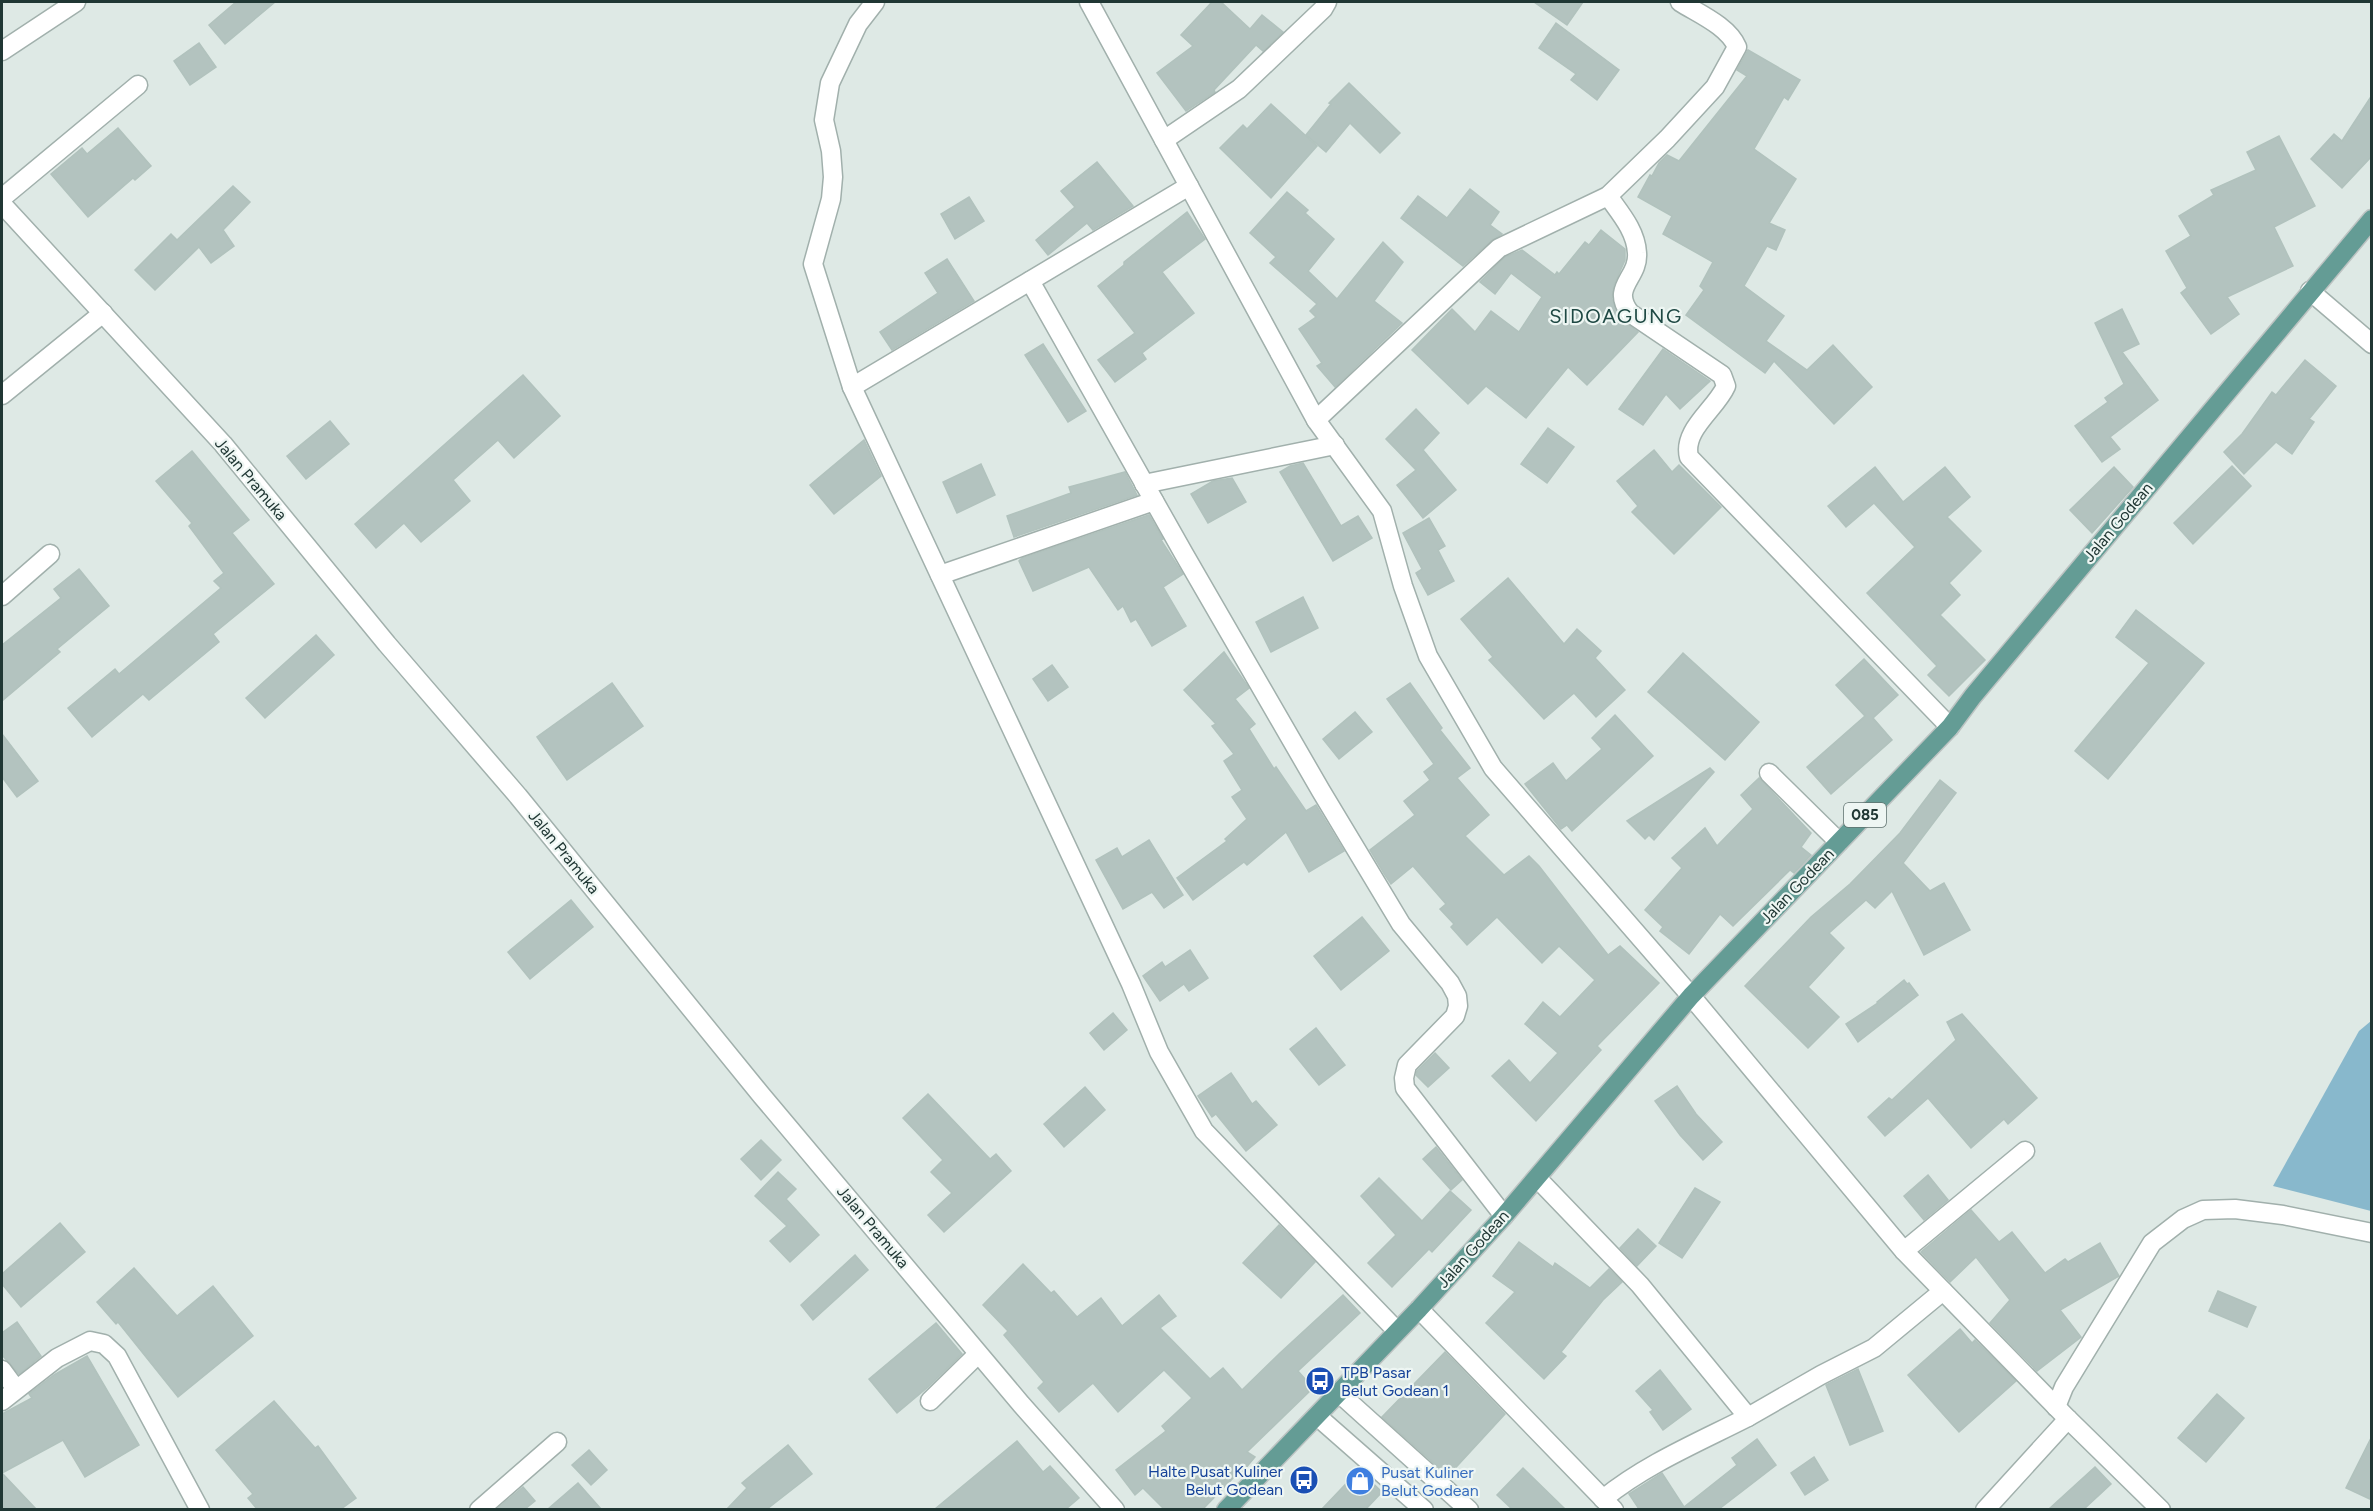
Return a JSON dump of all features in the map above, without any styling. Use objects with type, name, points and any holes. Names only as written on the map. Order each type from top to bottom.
[{"type":"main road","name":"Jalan Godean","points":[[1226,1509],[1339,1393],[1504,1216],[1691,996],[1950,727],[1973,696],[2372,219]]},
{"type":"street","points":[[2,51],[76,2]]},
{"type":"street","points":[[875,2],[858,24],[830,83],[824,120],[831,151],[833,177],[831,199],[813,264],[852,387],[1131,984],[1159,1052],[1204,1131],[1397,1331]]},
{"type":"street","points":[[1089,2],[1316,420],[1382,511],[1403,586],[1428,656],[1493,768],[1691,996],[1904,1251],[2062,1413],[2161,1509]]},
{"type":"street","points":[[1164,140],[1239,89],[1323,9],[1327,2]]},
{"type":"street","points":[[1316,420],[1499,248],[1608,196],[1667,139],[1715,87],[1737,47],[1734,39],[1725,30],[1680,2]]},
{"type":"street","points":[[2,198],[138,85]]},
{"type":"street","points":[[852,387],[1189,186]]},
{"type":"street","points":[[1608,196],[1627,223],[1638,256],[1622,292],[1622,304],[1630,314],[1722,375],[1726,386],[1721,398],[1695,429],[1687,448],[1689,457],[1950,727]]},
{"type":"street","name":"Jalan Pramuka","points":[[2,204],[223,444],[387,644],[518,796],[762,1096],[978,1354],[1115,1509]]},
{"type":"street","points":[[1030,281],[1321,791],[1401,924],[1450,983],[1457,996],[1458,1006],[1455,1016],[1407,1065],[1404,1077],[1405,1088],[1504,1216]]},
{"type":"street","points":[[2310,291],[2372,344]]},
{"type":"street","points":[[2,395],[103,313]]},
{"type":"street","points":[[1144,484],[1335,445]]},
{"type":"street","points":[[940,575],[1154,501]]},
{"type":"street","points":[[2,596],[50,554]]},
{"type":"street","points":[[1769,773],[1839,842]]},
{"type":"street","points":[[1904,1251],[2025,1151]]},
{"type":"street","points":[[1537,1178],[1640,1285],[1748,1417]]},
{"type":"street","points":[[1985,1509],[2062,1413],[2064,1387],[2152,1243],[2183,1219],[2204,1210],[2235,1209],[2283,1215],[2372,1233]]},
{"type":"street","points":[[1419,1308],[1609,1504],[1617,1488],[1670,1455],[1748,1417],[1874,1348],[1943,1291]]},
{"type":"street","points":[[2,1370],[9,1395],[57,1358],[90,1341],[104,1344],[117,1356],[200,1509]]},
{"type":"street","points":[[930,1401],[978,1354]]},
{"type":"street","points":[[1339,1393],[1469,1509]]},
{"type":"street","points":[[1317,1416],[1424,1509]]},
{"type":"street","points":[[479,1509],[557,1442]]},
{"type":"water","points":[[2371,1021],[2371,1211],[2273,1186],[2359,1031]]},
{"type":"building","points":[[236,2],[275,2],[225,44],[209,25]]},
{"type":"building","points":[[1212,2],[1221,2],[1250,29],[1262,15],[1283,32],[1263,51],[1256,45],[1214,90],[1215,92],[1186,111],[1157,73],[1193,46],[1181,35]]},
{"type":"building","points":[[1534,2],[1583,2],[1567,25]]},
{"type":"building","points":[[1556,23],[1619,70],[1597,100],[1571,80],[1576,74],[1539,48]]},
{"type":"building","points":[[199,43],[216,67],[190,85],[174,61]]},
{"type":"building","points":[[1748,50],[1800,80],[1788,100],[1784,97],[1754,149],[1796,179],[1769,223],[1785,230],[1776,250],[1767,246],[1744,286],[1784,316],[1766,341],[1807,370],[1833,345],[1872,387],[1834,424],[1774,361],[1765,373],[1686,315],[1704,290],[1700,286],[1713,262],[1663,234],[1672,216],[1638,197],[1659,163],[1667,155],[1679,161],[1747,76],[1737,70]]},
{"type":"building","points":[[1349,83],[1400,133],[1380,153],[1350,123],[1326,152],[1306,135],[1331,104],[1329,103]]},
{"type":"building","points":[[2372,95],[2372,156],[2342,188],[2311,159],[2334,134],[2342,141]]},
{"type":"building","points":[[1271,104],[1317,146],[1271,198],[1220,148],[1243,125],[1247,129]]},
{"type":"building","points":[[118,128],[151,166],[135,180],[133,178],[88,217],[51,174],[82,148],[87,154]]},
{"type":"building","points":[[2279,136],[2315,206],[2274,227],[2293,266],[2227,297],[2239,314],[2211,334],[2181,293],[2187,288],[2166,251],[2191,236],[2179,216],[2214,195],[2211,190],[2256,170],[2247,152]]},
{"type":"building","points":[[1097,162],[1133,206],[1093,230],[1087,223],[1048,255],[1036,240],[1075,207],[1061,191]]},
{"type":"building","points":[[233,186],[250,202],[223,230],[234,246],[211,263],[199,247],[155,290],[135,270],[171,234],[177,240]]},
{"type":"building","points":[[1470,189],[1499,212],[1490,225],[1502,234],[1463,266],[1401,218],[1418,196],[1447,218]]},
{"type":"building","points":[[1287,192],[1308,210],[1305,213],[1334,239],[1308,271],[1337,299],[1383,242],[1403,262],[1374,301],[1402,323],[1335,387],[1317,366],[1322,363],[1299,329],[1316,317],[1310,311],[1317,304],[1270,263],[1276,257],[1250,233]]},
{"type":"building","points":[[969,197],[984,221],[955,239],[941,214]]},
{"type":"building","points":[[1187,212],[1205,239],[1162,272],[1194,313],[1142,353],[1146,359],[1115,382],[1098,360],[1135,333],[1098,286],[1124,265],[1124,262]]},
{"type":"building","points":[[1601,230],[1625,249],[1625,260],[1614,285],[1612,299],[1621,319],[1638,332],[1587,385],[1568,367],[1526,418],[1486,386],[1468,404],[1412,350],[1452,309],[1475,332],[1491,311],[1519,332],[1542,297],[1511,273],[1495,294],[1480,282],[1505,257],[1522,250],[1555,275],[1557,272],[1559,274],[1585,242],[1589,245]]},
{"type":"building","points":[[947,259],[974,301],[892,350],[880,332],[938,293],[925,273]]},
{"type":"building","points":[[2122,309],[2139,344],[2122,352],[2158,400],[2110,437],[2120,449],[2102,462],[2075,426],[2108,402],[2105,398],[2124,384],[2095,323]]},
{"type":"building","points":[[1043,344],[1086,411],[1068,422],[1025,355]]},
{"type":"building","points":[[1663,349],[1710,381],[1680,409],[1666,394],[1643,425],[1619,409]]},
{"type":"building","points":[[2305,360],[2336,386],[2309,419],[2314,422],[2292,454],[2276,442],[2244,474],[2224,452],[2242,434],[2272,392],[2276,395]]},
{"type":"building","points":[[523,375],[560,416],[514,458],[498,440],[453,480],[470,501],[421,542],[404,523],[376,548],[355,524]]},
{"type":"building","points":[[1416,409],[1439,433],[1423,450],[1456,490],[1423,518],[1397,485],[1416,470],[1386,439]]},
{"type":"building","points":[[330,421],[349,444],[306,479],[287,456]]},
{"type":"building","points":[[1548,428],[1574,447],[1547,483],[1521,464]]},
{"type":"building","points":[[864,440],[881,476],[834,514],[810,485]]},
{"type":"building","points":[[1654,450],[1672,472],[1679,465],[1721,507],[1674,554],[1632,512],[1638,506],[1617,481]]},
{"type":"building","points":[[192,451],[249,520],[232,533],[274,584],[213,634],[219,642],[149,700],[143,694],[92,737],[68,708],[115,669],[119,674],[221,588],[214,581],[224,573],[189,526],[192,523],[156,481]]},
{"type":"building","points":[[1303,463],[1341,526],[1358,516],[1372,538],[1333,561],[1280,472],[1290,466]]},
{"type":"building","points":[[981,464],[995,495],[957,513],[943,482]]},
{"type":"building","points":[[2232,466],[2251,486],[2193,544],[2174,523]]},
{"type":"building","points":[[1875,467],[1903,502],[1945,467],[1970,497],[1947,517],[1981,551],[1949,583],[1960,595],[1940,615],[1985,660],[1949,696],[1928,675],[1937,666],[1867,593],[1915,547],[1874,503],[1846,527],[1828,506]]},
{"type":"building","points":[[2114,467],[2133,487],[2092,533],[2070,510]]},
{"type":"building","points":[[1125,472],[1137,495],[1014,537],[1007,516],[1071,493],[1069,487]]},
{"type":"building","points":[[1232,478],[1246,502],[1208,523],[1191,494],[1213,481]]},
{"type":"building","points":[[1149,515],[1163,539],[1161,540],[1183,574],[1163,587],[1186,626],[1152,646],[1136,619],[1131,622],[1123,606],[1118,610],[1089,567],[1033,591],[1019,561],[1022,558]]},
{"type":"building","points":[[1429,518],[1445,546],[1438,550],[1454,581],[1428,595],[1416,573],[1422,569],[1403,533]]},
{"type":"building","points":[[79,569],[109,606],[57,649],[60,652],[2,701],[2,645],[61,598],[54,589]]},
{"type":"building","points":[[1508,578],[1564,644],[1577,629],[1601,651],[1595,658],[1625,690],[1596,717],[1574,693],[1544,719],[1489,660],[1493,657],[1461,619]]},
{"type":"building","points":[[1303,597],[1318,628],[1271,652],[1256,622]]},
{"type":"building","points":[[2136,610],[2204,663],[2108,779],[2075,751],[2149,663],[2116,637]]},
{"type":"building","points":[[316,635],[334,655],[265,718],[246,698]]},
{"type":"building","points":[[1224,652],[1249,688],[1235,699],[1255,724],[1249,729],[1274,769],[1276,767],[1306,811],[1316,805],[1344,851],[1309,872],[1286,832],[1247,865],[1244,862],[1193,900],[1177,878],[1227,841],[1225,839],[1247,819],[1232,797],[1242,790],[1224,761],[1234,754],[1212,726],[1216,724],[1184,690]]},
{"type":"building","points":[[1683,653],[1759,722],[1725,760],[1648,692]]},
{"type":"building","points":[[1864,659],[1898,695],[1873,718],[1892,740],[1831,794],[1807,767],[1865,716],[1836,685]]},
{"type":"building","points":[[1052,665],[1068,687],[1048,701],[1033,679]]},
{"type":"building","points":[[612,683],[643,726],[567,780],[537,737]]},
{"type":"building","points":[[1410,683],[1442,728],[1440,730],[1470,768],[1457,778],[1489,815],[1465,836],[1504,875],[1529,856],[1608,955],[1620,946],[1659,983],[1597,1046],[1601,1050],[1536,1121],[1492,1076],[1509,1060],[1530,1083],[1558,1053],[1525,1024],[1543,1002],[1560,1017],[1595,980],[1559,946],[1542,963],[1497,917],[1467,945],[1451,927],[1454,924],[1440,909],[1446,904],[1413,866],[1391,884],[1385,875],[1370,850],[1415,815],[1404,801],[1430,780],[1424,772],[1434,764],[1387,699]]},
{"type":"building","points":[[1355,712],[1372,732],[1339,759],[1323,739]]},
{"type":"building","points":[[1615,715],[1653,756],[1572,831],[1567,825],[1561,829],[1525,784],[1553,763],[1566,781],[1602,749],[1592,738]]},
{"type":"building","points":[[2,734],[38,781],[17,797],[2,777]]},
{"type":"building","points":[[1710,768],[1714,772],[1654,840],[1649,835],[1645,839],[1627,821]]},
{"type":"building","points":[[1759,778],[1811,833],[1801,847],[1811,855],[1794,873],[1790,870],[1733,926],[1720,914],[1689,954],[1660,931],[1663,927],[1645,910],[1682,868],[1672,858],[1705,828],[1717,846],[1753,809],[1741,795]]},
{"type":"building","points":[[1940,780],[1956,793],[1903,863],[1930,891],[1944,883],[1970,930],[1924,955],[1892,891],[1875,908],[1866,900],[1829,933],[1844,948],[1808,987],[1839,1017],[1808,1048],[1745,986],[1811,917],[1850,884],[1900,833]]},
{"type":"building","points":[[1149,840],[1183,895],[1164,908],[1152,892],[1123,909],[1096,860],[1117,848],[1122,857]]},
{"type":"building","points":[[571,900],[593,927],[530,979],[508,952]]},
{"type":"building","points":[[1362,917],[1389,951],[1341,990],[1314,956]]},
{"type":"building","points":[[1190,950],[1208,978],[1189,991],[1184,984],[1160,1001],[1143,976],[1162,962],[1165,967]]},
{"type":"building","points":[[1904,980],[1918,995],[1858,1042],[1846,1024],[1878,1003]]},
{"type":"building","points":[[1113,1013],[1127,1030],[1104,1050],[1090,1033]]},
{"type":"building","points":[[1962,1014],[2037,1098],[2008,1124],[2004,1119],[1971,1148],[1928,1098],[1885,1136],[1868,1117],[1889,1098],[1892,1100],[1956,1040],[1947,1022]]},
{"type":"building","points":[[1316,1028],[1345,1065],[1319,1085],[1290,1049]]},
{"type":"building","points":[[1435,1053],[1449,1068],[1428,1087],[1416,1075],[1417,1071]]},
{"type":"building","points":[[1231,1073],[1252,1104],[1256,1101],[1277,1125],[1246,1151],[1216,1114],[1212,1117],[1198,1096]]},
{"type":"building","points":[[1677,1086],[1696,1114],[1722,1142],[1703,1160],[1680,1135],[1655,1101]]},
{"type":"building","points":[[1085,1087],[1105,1110],[1064,1147],[1044,1124]]},
{"type":"building","points":[[928,1094],[990,1159],[996,1154],[1011,1171],[944,1232],[928,1215],[952,1193],[931,1172],[943,1160],[903,1118]]},
{"type":"building","points":[[761,1140],[781,1160],[761,1180],[741,1159]]},
{"type":"building","points":[[1436,1147],[1462,1180],[1451,1190],[1423,1159]]},
{"type":"building","points":[[778,1172],[796,1189],[786,1199],[819,1235],[790,1262],[770,1241],[787,1226],[755,1196]]},
{"type":"building","points":[[1928,1175],[1948,1200],[1924,1220],[1904,1196]]},
{"type":"building","points":[[1379,1178],[1422,1221],[1450,1191],[1471,1210],[1432,1252],[1429,1249],[1392,1287],[1368,1263],[1396,1235],[1361,1196]]},
{"type":"building","points":[[1695,1188],[1720,1202],[1682,1258],[1659,1243]]},
{"type":"building","points":[[1971,1210],[1999,1242],[2012,1232],[2045,1273],[2065,1259],[2068,1262],[2100,1243],[2119,1276],[2060,1310],[2081,1337],[2037,1371],[1990,1323],[2010,1300],[1976,1257],[1950,1282],[1921,1252]]},
{"type":"building","points":[[60,1223],[85,1252],[21,1307],[2,1284],[2,1274]]},
{"type":"building","points":[[1279,1225],[1315,1262],[1281,1298],[1243,1263]]},
{"type":"building","points":[[1638,1229],[1656,1246],[1637,1266],[1620,1248]]},
{"type":"building","points":[[1519,1242],[1553,1267],[1555,1263],[1590,1288],[1609,1269],[1622,1282],[1603,1300],[1561,1352],[1566,1356],[1544,1379],[1486,1323],[1515,1292],[1493,1276]]},
{"type":"building","points":[[855,1255],[868,1270],[813,1320],[801,1305]]},
{"type":"building","points":[[1023,1264],[1051,1293],[1054,1291],[1077,1317],[1101,1298],[1122,1326],[1159,1295],[1176,1316],[1160,1328],[1210,1379],[1223,1368],[1242,1390],[1343,1295],[1360,1313],[1298,1371],[1313,1388],[1247,1452],[1255,1457],[1240,1475],[1238,1473],[1203,1509],[1164,1509],[1143,1488],[1135,1495],[1116,1470],[1166,1431],[1162,1426],[1192,1398],[1164,1370],[1118,1412],[1093,1383],[1059,1412],[1038,1388],[1044,1382],[1004,1335],[1008,1331],[983,1305]]},
{"type":"building","points":[[134,1268],[177,1316],[213,1286],[253,1336],[178,1397],[118,1322],[116,1324],[97,1302]]},
{"type":"building","points":[[2218,1291],[2256,1307],[2247,1327],[2209,1311]]},
{"type":"building","points":[[17,1322],[41,1356],[19,1374],[2,1355],[2,1333]]},
{"type":"building","points":[[936,1323],[962,1354],[897,1413],[869,1379]]},
{"type":"building","points":[[1960,1329],[1972,1343],[1975,1340],[2016,1381],[1959,1432],[1908,1375]]},
{"type":"building","points":[[1445,1352],[1505,1414],[1448,1476],[1382,1417]]},
{"type":"building","points":[[87,1356],[139,1445],[85,1477],[63,1440],[2,1473],[2,1414],[32,1398],[29,1394],[54,1375]]},
{"type":"building","points":[[1858,1369],[1883,1431],[1850,1445],[1826,1385]]},
{"type":"building","points":[[1660,1370],[1691,1409],[1663,1430],[1650,1412],[1653,1410],[1636,1391]]},
{"type":"building","points":[[2217,1394],[2244,1418],[2206,1462],[2178,1438]]},
{"type":"building","points":[[274,1401],[315,1448],[318,1446],[356,1498],[341,1509],[257,1509],[248,1498],[253,1494],[216,1450]]},
{"type":"building","points":[[2372,1436],[2372,1500],[2346,1488]]},
{"type":"building","points":[[1757,1439],[1776,1465],[1719,1509],[1639,1509],[1629,1494],[1662,1473],[1684,1507],[1737,1465],[1732,1458]]},
{"type":"building","points":[[1017,1441],[1043,1472],[1050,1466],[1079,1498],[1066,1509],[935,1509]]},
{"type":"building","points":[[788,1445],[812,1474],[767,1509],[727,1509],[747,1488],[742,1483]]},
{"type":"building","points":[[589,1450],[607,1470],[591,1485],[572,1465]]},
{"type":"building","points":[[1814,1457],[1828,1480],[1805,1495],[1791,1473]]},
{"type":"building","points":[[2095,1467],[2111,1484],[2084,1509],[2049,1509]]},
{"type":"building","points":[[1523,1468],[1565,1509],[1512,1509],[1497,1495]]},
{"type":"building","name":"Pusat Kuliner Belut Godean","points":[[1359,1470],[1382,1492],[1366,1509],[1322,1509]]},
{"type":"building","points":[[2,1473],[36,1509],[2,1509]]},
{"type":"building","points":[[578,1483],[601,1509],[548,1509]]},
{"type":"building","points":[[523,1487],[535,1501],[525,1509],[497,1509]]},
{"type":"place","name":"TPB Pasar Belut Godean 1","points":[[1320,1381]]},
{"type":"place","name":"Halte Pusat Kuliner Belut Godean","points":[[1304,1480]]},
{"type":"place","name":"Pusat Kuliner Belut Godean","points":[[1360,1481]]},
{"type":"district","name":"SIDOAGUNG","points":[[1616,316]]}]
